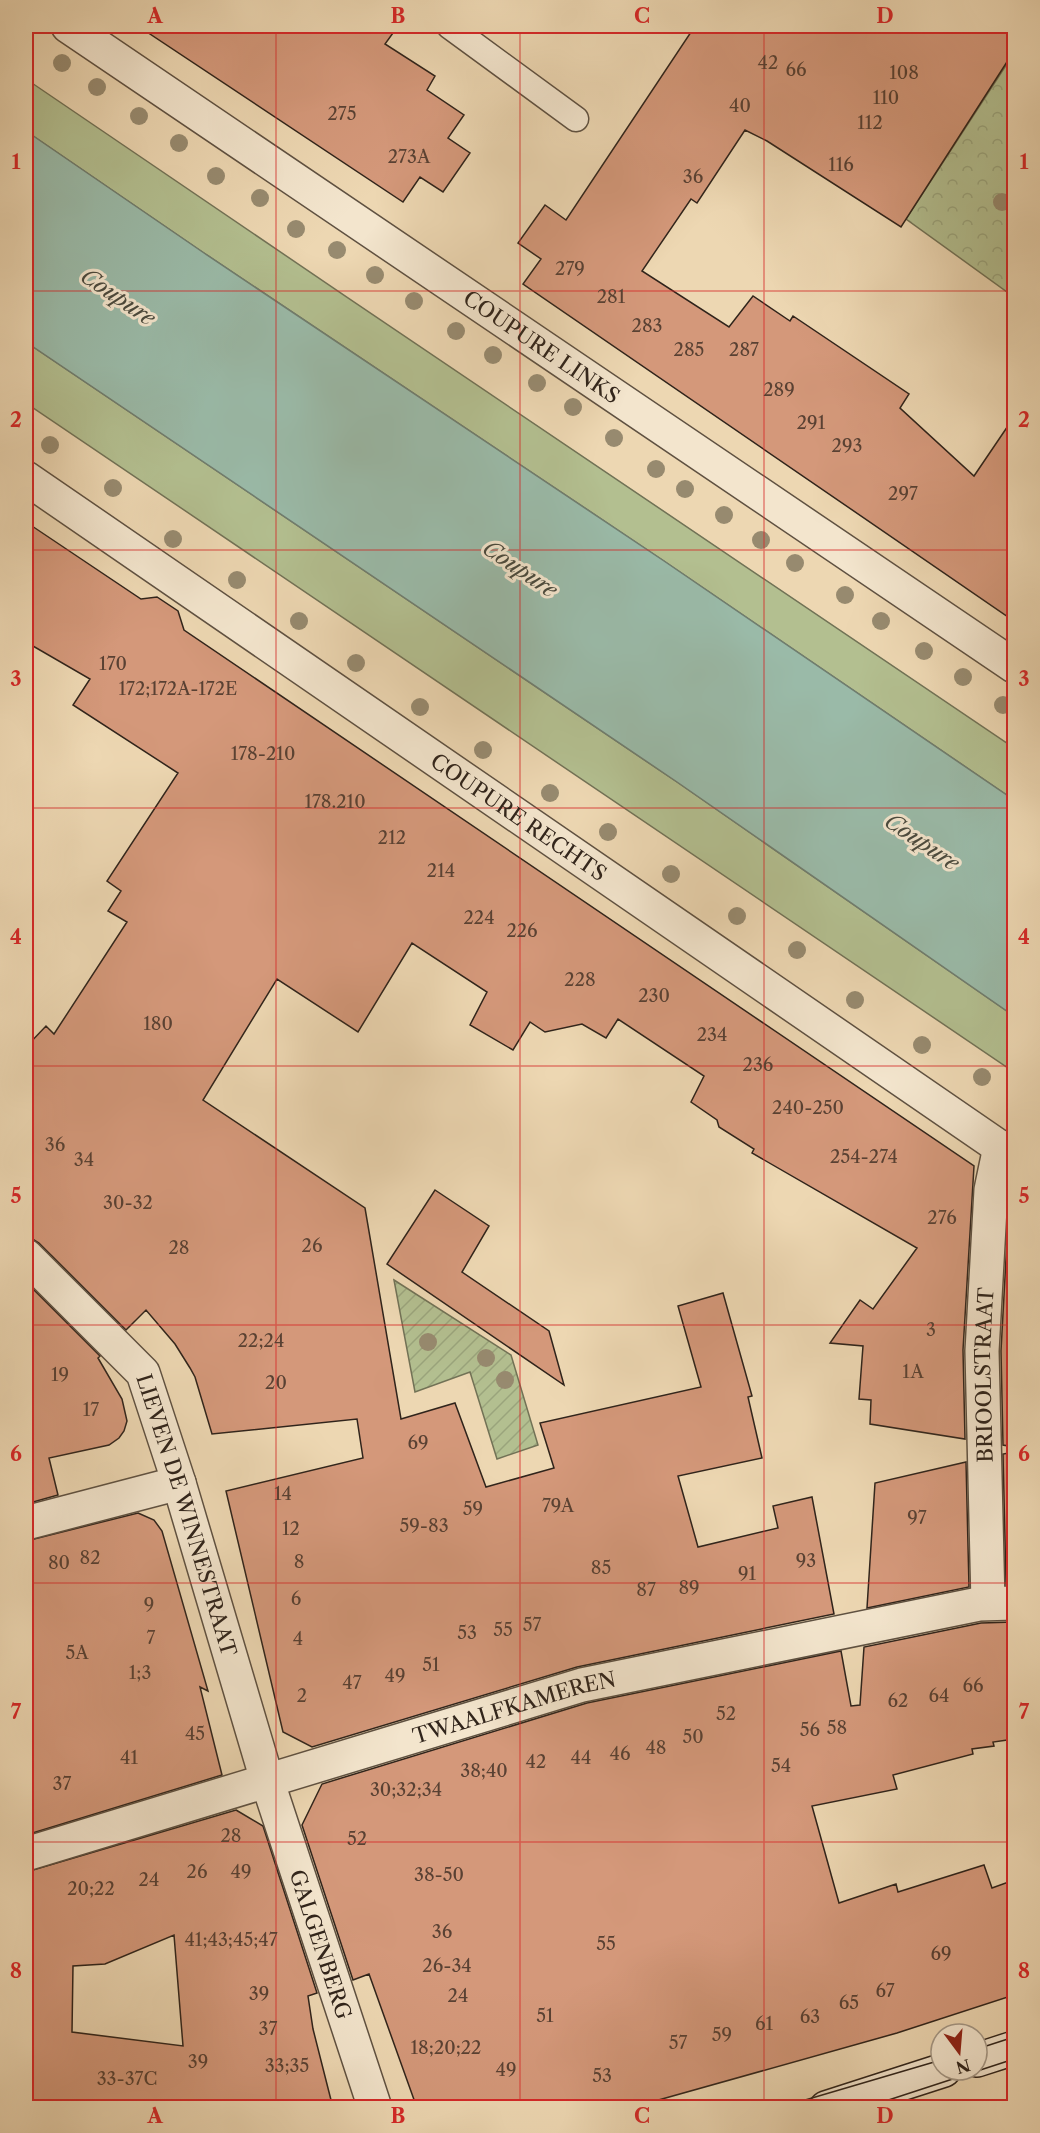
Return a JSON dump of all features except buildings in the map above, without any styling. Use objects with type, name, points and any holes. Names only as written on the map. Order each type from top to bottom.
[{"type":"street","name":"COUPURE LINKS","points":[[68,26],[1014,666]]},
{"type":"street","name":"COUPURE RECHTS","points":[[26,478],[1007,1152]]},
{"type":"street","name":"BRIOOLSTRAAT","points":[[1001,1603],[982,1351],[991,1190],[1007,1152]]},
{"type":"street","name":"LIEVEN DE WINNESTRAAT","points":[[26,1256],[143,1373],[179,1483],[267,1780]]},
{"type":"street","points":[[26,1523],[179,1483]]},
{"type":"street","name":"TWAALFKAMEREN","points":[[26,1854],[582,1685],[979,1604],[1001,1603]]},
{"type":"street","name":"GALGENBERG","points":[[267,1780],[375,2108]]},
{"type":"street","points":[[989,2056],[1014,2048]]},
{"type":"street","points":[[826,2108],[929,2075]]},
{"type":"lane","points":[[449,26],[576,119]]},
{"type":"green space","points":[[1014,53],[1014,297],[906,219]]},
{"type":"green space","points":[[26,79],[1014,748],[1014,800],[26,131]]},
{"type":"green space","points":[[26,342],[677,782],[1014,1016],[1014,1072],[26,403]]},
{"type":"green space","points":[[394,1280],[511,1355],[538,1445],[497,1459],[470,1372],[415,1392]]},
{"type":"water","name":"Coupure","points":[[26,131],[1014,800],[1014,1016],[677,782],[26,342]]},
{"type":"tram line","points":[[989,2045],[1014,2037]]},
{"type":"tram line","points":[[864,2108],[1014,2059]]},
{"type":"tram line","points":[[778,2108],[929,2064]]}]
